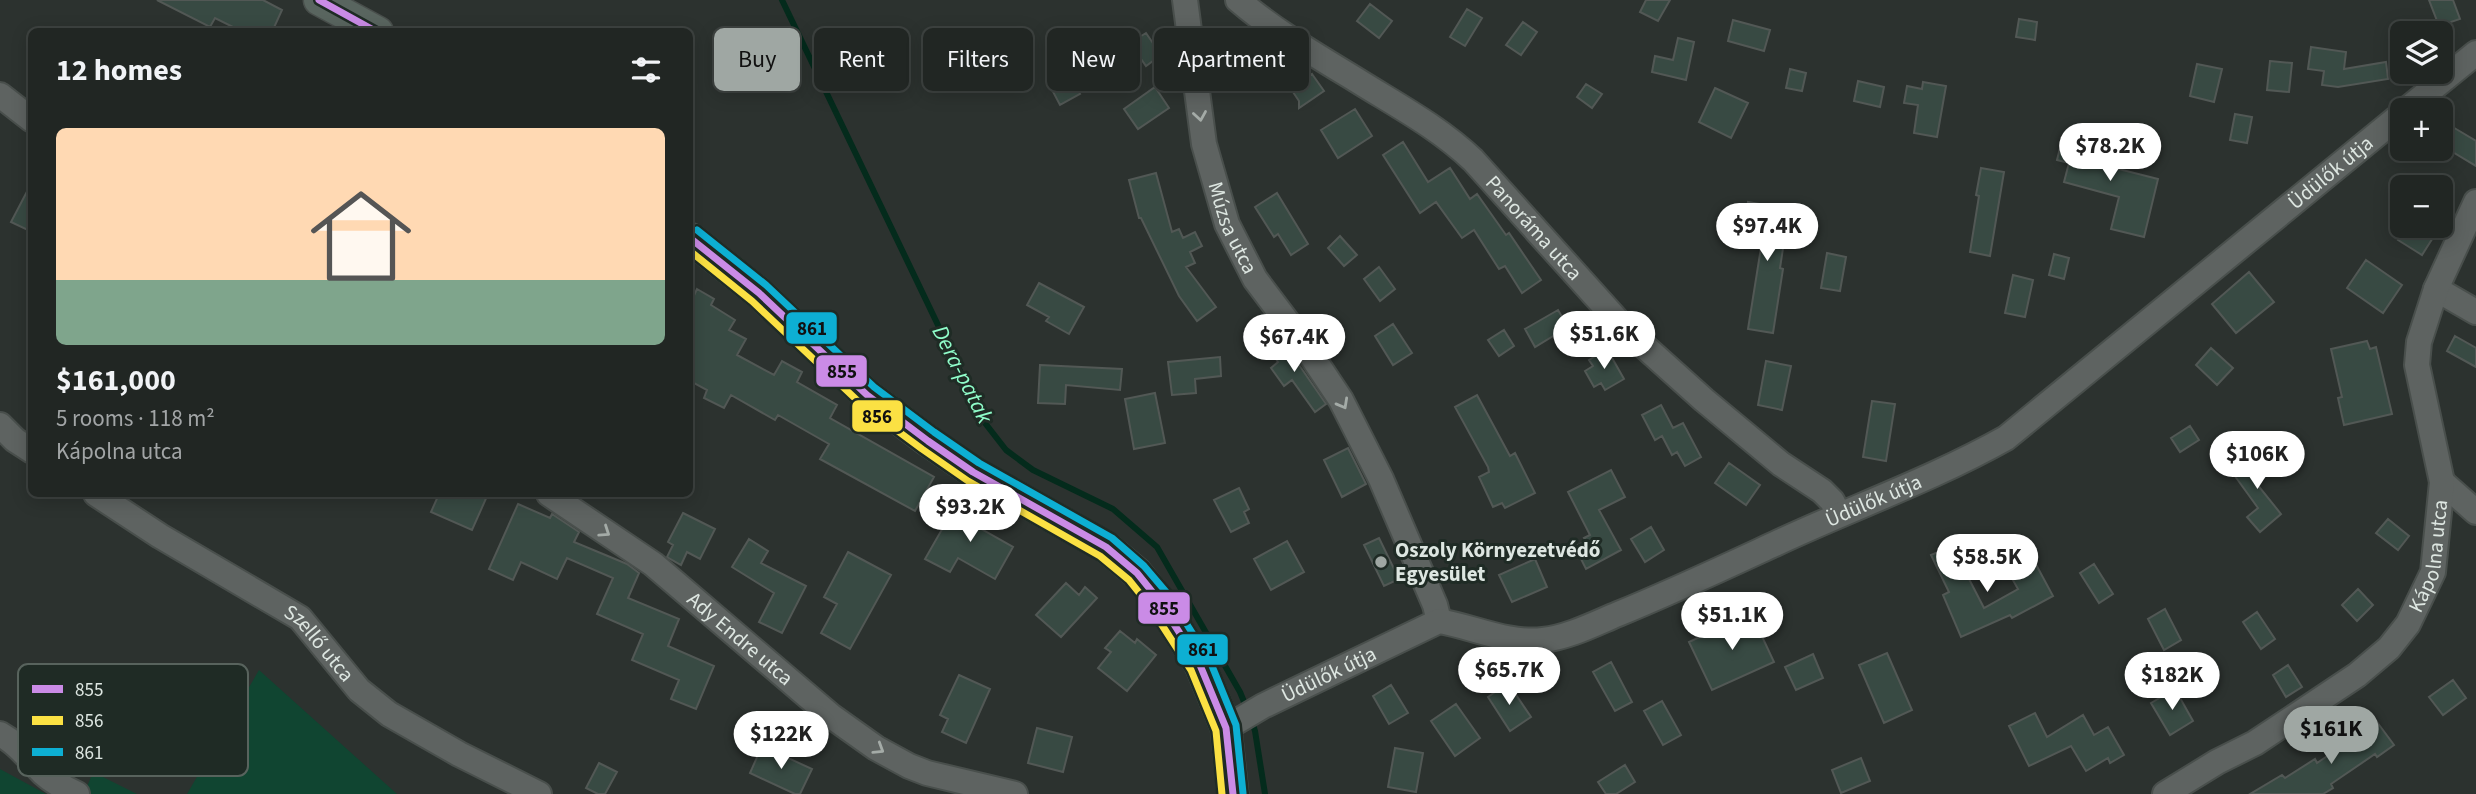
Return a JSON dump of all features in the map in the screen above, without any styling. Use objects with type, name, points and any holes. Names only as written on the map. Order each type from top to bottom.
[{"type":"main road","points":[[320,0],[371,28]]},
{"type":"main road","points":[[693,240],[759,293],[867,395],[918,434],[973,472],[1070,526],[1122,559],[1137,573],[1158,599],[1200,665],[1232,725],[1233,794]]},
{"type":"street","name":"Múzsa utca","points":[[1185,0],[1204,144],[1227,224],[1255,279],[1301,340],[1341,400],[1381,479],[1439,621]]},
{"type":"street","name":"Panoráma utca","points":[[1238,0],[1283,33],[1454,141],[1625,329],[1704,400],[1782,464],[1822,491],[1839,514]]},
{"type":"street","name":"Üdülők útja","points":[[2421,98],[2476,53]]},
{"type":"street","points":[[0,95],[28,117]]},
{"type":"street","name":"Üdülők útja","points":[[1232,725],[1263,706],[1439,621],[1517,640],[1543,640],[1571,634],[1664,595],[1839,514],[1960,464],[2006,438],[2390,123]]},
{"type":"street","name":"Kápolna utca","points":[[2165,794],[2217,762],[2255,743],[2357,676],[2389,648],[2409,624],[2433,572],[2442,482],[2417,365],[2419,342],[2436,289],[2476,202]]},
{"type":"street","points":[[2436,289],[2476,312]]},
{"type":"street","points":[[0,425],[28,448]]},
{"type":"street","points":[[2442,482],[2476,512]]},
{"type":"street","name":"Szellő utca","points":[[101,497],[172,544],[300,618],[359,690],[388,714],[459,754],[539,794]]},
{"type":"street","name":"Ady Endre utca","points":[[553,497],[653,564],[831,716],[876,748],[927,773],[1015,794]]},
{"type":"street","points":[[0,734],[18,746]]},
{"type":"street","points":[[46,776],[57,785],[77,794]]},
{"type":"green space","points":[[259,670],[397,794],[187,794],[197,776],[248,776],[248,689]]},
{"type":"green space","points":[[0,769],[46,794],[0,794]]},
{"type":"green space","points":[[91,776],[101,776],[137,794],[84,794]]},
{"type":"building","points":[[157,0],[263,0],[282,10],[274,28],[235,28],[215,18],[210,27]]},
{"type":"building","points":[[1646,0],[1670,0],[1658,21],[1640,12]]},
{"type":"building","points":[[2429,0],[2453,0],[2460,19],[2437,21]]},
{"type":"building","points":[[1370,4],[1392,21],[1379,38],[1357,21]]},
{"type":"building","points":[[1467,9],[1482,18],[1465,46],[1450,37]]},
{"type":"building","points":[[2019,19],[2037,22],[2035,40],[2016,37]]},
{"type":"building","points":[[1733,20],[1770,30],[1764,51],[1728,41]]},
{"type":"building","points":[[1523,22],[1537,32],[1521,55],[1506,45]]},
{"type":"building","points":[[1146,33],[1154,45],[1154,60],[1146,66],[1140,57],[1140,37]]},
{"type":"building","points":[[1678,38],[1694,42],[1686,80],[1652,72],[1655,56],[1673,60]]},
{"type":"building","points":[[2311,47],[2346,52],[2344,69],[2386,62],[2388,79],[2338,87],[2322,85],[2324,71],[2308,69]]},
{"type":"building","points":[[2270,61],[2292,63],[2289,92],[2267,90]]},
{"type":"building","points":[[2197,64],[2222,69],[2214,102],[2190,96]]},
{"type":"building","points":[[1790,69],[1806,73],[1802,91],[1786,88]]},
{"type":"building","points":[[1312,74],[1324,91],[1299,108],[1299,101],[1292,91],[1309,91],[1309,76]]},
{"type":"building","points":[[1858,81],[1884,87],[1880,107],[1854,101]]},
{"type":"building","points":[[1923,82],[1946,86],[1937,137],[1914,133],[1918,105],[1904,103],[1907,86],[1922,89]]},
{"type":"building","points":[[1586,84],[1602,94],[1592,108],[1577,97]]},
{"type":"building","points":[[1154,88],[1169,108],[1138,129],[1124,109]]},
{"type":"building","points":[[1715,88],[1748,103],[1731,138],[1699,122]]},
{"type":"building","points":[[1053,91],[1078,91],[1080,94],[1060,105]]},
{"type":"building","points":[[1355,109],[1372,136],[1338,158],[1321,130]]},
{"type":"building","points":[[2235,114],[2252,117],[2247,143],[2230,140]]},
{"type":"building","points":[[2453,127],[2476,141],[2476,166],[2453,152]]},
{"type":"building","points":[[2079,135],[2105,142],[2099,164],[2158,179],[2144,237],[2111,229],[2119,197],[2064,182],[2069,163],[2057,160],[2063,136],[2078,140]]},
{"type":"building","points":[[1403,142],[1428,182],[1450,168],[1470,199],[1477,194],[1506,235],[1509,233],[1541,280],[1522,293],[1505,266],[1499,269],[1474,230],[1462,238],[1436,202],[1420,213],[1383,155]]},
{"type":"building","points":[[1981,168],[2004,172],[1990,256],[1970,252]]},
{"type":"building","points":[[1156,173],[1172,232],[1179,229],[1183,238],[1195,232],[1202,246],[1190,252],[1195,263],[1186,267],[1216,307],[1197,321],[1179,296],[1139,218],[1129,180]]},
{"type":"building","points":[[28,190],[28,230],[11,222]]},
{"type":"building","points":[[1277,193],[1308,244],[1291,255],[1278,234],[1274,237],[1255,207]]},
{"type":"building","points":[[1748,202],[1789,209],[1773,333],[1748,329],[1763,235],[1744,232]]},
{"type":"building","points":[[1340,236],[1357,255],[1344,266],[1328,248]]},
{"type":"building","points":[[2399,238],[2433,238],[2422,255],[2398,240]]},
{"type":"building","points":[[1827,253],[1846,257],[1840,291],[1821,288]]},
{"type":"building","points":[[2054,254],[2069,258],[2064,279],[2049,275]]},
{"type":"building","points":[[2366,260],[2402,285],[2383,313],[2347,288]]},
{"type":"building","points":[[1379,267],[1395,289],[1380,301],[1364,279]]},
{"type":"building","points":[[2249,272],[2274,302],[2236,333],[2212,304]]},
{"type":"building","points":[[2013,275],[2033,280],[2025,317],[2005,313]]},
{"type":"building","points":[[1039,283],[1084,307],[1069,334],[1046,321],[1049,317],[1027,305]]},
{"type":"building","points":[[697,289],[714,299],[711,305],[735,320],[729,330],[746,339],[737,355],[774,375],[782,361],[802,372],[797,382],[837,405],[830,418],[934,477],[915,511],[820,459],[829,444],[778,415],[775,420],[731,395],[724,408],[704,398],[707,390],[693,383],[693,298]]},
{"type":"building","points":[[1558,310],[1568,327],[1535,347],[1525,329]]},
{"type":"building","points":[[1393,324],[1412,353],[1393,365],[1375,336]]},
{"type":"building","points":[[1504,330],[1514,346],[1499,356],[1488,340]]},
{"type":"building","points":[[1279,336],[1326,404],[1315,412],[1292,380],[1284,386],[1271,368],[1278,362],[1267,345]]},
{"type":"building","points":[[2455,336],[2476,348],[2476,367],[2447,351]]},
{"type":"building","points":[[2367,341],[2370,349],[2376,347],[2392,414],[2344,425],[2338,398],[2342,397],[2331,349]]},
{"type":"building","points":[[2211,348],[2233,368],[2217,385],[2196,365]]},
{"type":"building","points":[[1607,349],[1624,379],[1605,390],[1601,383],[1594,387],[1585,371],[1593,366],[1589,360]]},
{"type":"building","points":[[1220,357],[1221,376],[1195,379],[1196,393],[1172,395],[1168,362]]},
{"type":"building","points":[[1766,361],[1791,366],[1782,410],[1758,405]]},
{"type":"building","points":[[1040,365],[1122,369],[1120,390],[1066,385],[1065,404],[1038,403]]},
{"type":"building","points":[[1155,393],[1165,443],[1134,449],[1125,399]]},
{"type":"building","points":[[1477,395],[1510,456],[1515,453],[1535,493],[1505,508],[1502,503],[1493,507],[1479,477],[1489,472],[1488,467],[1455,407]]},
{"type":"building","points":[[1872,401],[1895,404],[1886,461],[1863,457]]},
{"type":"building","points":[[1661,405],[1673,428],[1683,423],[1701,457],[1685,466],[1677,452],[1672,455],[1662,436],[1655,440],[1642,415]]},
{"type":"building","points":[[2190,426],[2199,440],[2180,452],[2171,438]]},
{"type":"building","points":[[1348,448],[1366,484],[1342,497],[1324,460]]},
{"type":"building","points":[[2260,452],[2273,471],[2256,483],[2281,514],[2260,532],[2247,517],[2258,508],[2232,472]]},
{"type":"building","points":[[1729,463],[1760,485],[1746,505],[1715,483]]},
{"type":"building","points":[[1611,470],[1625,497],[1599,510],[1621,550],[1586,569],[1575,547],[1586,541],[1584,538],[1590,535],[1568,492]]},
{"type":"building","points":[[1239,488],[1249,509],[1244,512],[1249,523],[1231,532],[1214,500]]},
{"type":"building","points":[[438,497],[487,497],[472,530],[431,512]]},
{"type":"building","points":[[973,498],[989,507],[978,527],[1013,547],[995,579],[958,558],[950,572],[925,559],[945,524],[960,520]]},
{"type":"building","points":[[518,504],[550,518],[552,514],[579,532],[574,542],[627,564],[639,573],[628,598],[679,619],[668,646],[714,666],[696,709],[671,699],[679,680],[632,660],[643,634],[597,614],[613,578],[567,558],[557,579],[521,562],[513,580],[489,569]]},
{"type":"building","points":[[683,513],[715,529],[700,559],[687,552],[681,565],[667,557],[673,545],[668,542]]},
{"type":"building","points":[[2388,519],[2409,536],[2398,550],[2376,533]]},
{"type":"building","points":[[1651,527],[1664,550],[1645,562],[1631,539]]},
{"type":"building","name":"Oszoly Környezetvédő Egyesület","points":[[1379,538],[1399,579],[1384,586],[1364,545]]},
{"type":"building","points":[[749,539],[768,551],[761,563],[806,586],[782,633],[759,622],[774,593],[732,567]]},
{"type":"building","points":[[1287,541],[1304,572],[1271,590],[1254,559]]},
{"type":"building","points":[[1952,546],[1984,608],[2018,589],[2009,573],[2033,559],[2053,596],[2012,618],[2010,615],[1961,637],[1943,595],[1949,592],[1931,555]]},
{"type":"building","points":[[848,552],[891,575],[850,649],[821,633],[837,604],[824,597]]},
{"type":"building","points":[[1535,559],[1547,587],[1512,602],[1499,575]]},
{"type":"building","points":[[2094,564],[2113,594],[2099,603],[2080,573]]},
{"type":"building","points":[[1066,583],[1079,595],[1085,587],[1097,598],[1061,637],[1036,615]]},
{"type":"building","points":[[2358,589],[2373,605],[2357,621],[2342,605]]},
{"type":"building","points":[[2165,609],[2181,640],[2164,650],[2148,619]]},
{"type":"building","points":[[2257,612],[2275,639],[2261,649],[2243,622]]},
{"type":"building","points":[[1751,613],[1774,662],[1712,690],[1689,642]]},
{"type":"building","points":[[1120,631],[1135,643],[1137,639],[1156,655],[1127,691],[1098,668],[1111,652],[1105,648]]},
{"type":"building","points":[[1887,653],[1912,710],[1884,723],[1859,665]]},
{"type":"building","points":[[1813,654],[1823,678],[1796,690],[1785,667]]},
{"type":"building","points":[[1611,662],[1632,702],[1615,711],[1593,672]]},
{"type":"building","points":[[2288,665],[2302,687],[2286,697],[2273,675]]},
{"type":"building","points":[[959,675],[990,689],[966,743],[942,732],[948,719],[940,715]]},
{"type":"building","points":[[2453,680],[2466,698],[2443,715],[2429,697]]},
{"type":"building","points":[[1508,683],[1531,717],[1510,731],[1488,697]]},
{"type":"building","points":[[1391,685],[1408,713],[1389,724],[1373,696]]},
{"type":"building","points":[[2175,689],[2193,721],[2170,735],[2151,703]]},
{"type":"building","points":[[1662,701],[1681,735],[1663,745],[1644,711]]},
{"type":"building","points":[[1456,704],[1480,738],[1455,756],[1431,721]]},
{"type":"building","points":[[2035,713],[2047,737],[2083,715],[2094,735],[2108,727],[2124,755],[2110,763],[2108,758],[2086,771],[2071,746],[2029,766],[2009,726]]},
{"type":"building","points":[[2377,722],[2394,745],[2377,757],[2375,754],[2331,784],[2333,788],[2323,794],[2250,794],[2282,775],[2285,778],[2315,759],[2317,763]]},
{"type":"building","points":[[1037,728],[1072,737],[1063,772],[1028,763]]},
{"type":"building","points":[[762,746],[812,769],[800,794],[750,773]]},
{"type":"building","points":[[1395,748],[1423,753],[1416,792],[1388,787]]},
{"type":"building","points":[[1861,758],[1870,781],[1841,793],[1832,770]]},
{"type":"building","points":[[599,763],[617,772],[605,794],[598,794],[586,788]]},
{"type":"building","points":[[1625,765],[1635,782],[1616,794],[1606,794],[1598,782]]},
{"type":"waterway","name":"Dera-patak","points":[[782,0],[985,423],[1006,450],[1033,470],[1113,509],[1157,547],[1240,692],[1247,709]]},
{"type":"waterway","name":"Dera-patak","points":[[1251,719],[1265,794]]},
{"type":"transit line","name":"855","points":[[319,0],[370,28]]},
{"type":"transit line","name":"861","points":[[697,230],[766,285],[874,387],[979,463],[1112,538],[1144,566],[1167,593],[1210,661],[1236,725],[1243,793]]},
{"type":"transit line","name":"855","points":[[693,240],[759,293],[867,395],[928,441],[973,472],[1106,547],[1137,573],[1158,599],[1200,665],[1226,728],[1233,794]]},
{"type":"transit line","name":"856","points":[[693,253],[752,301],[860,403],[968,481],[1100,556],[1129,580],[1149,605],[1191,670],[1216,731],[1222,794]]},
{"type":"place","name":"Oszoly Környezetvédő Egyesület","points":[[1381,562]]}]
